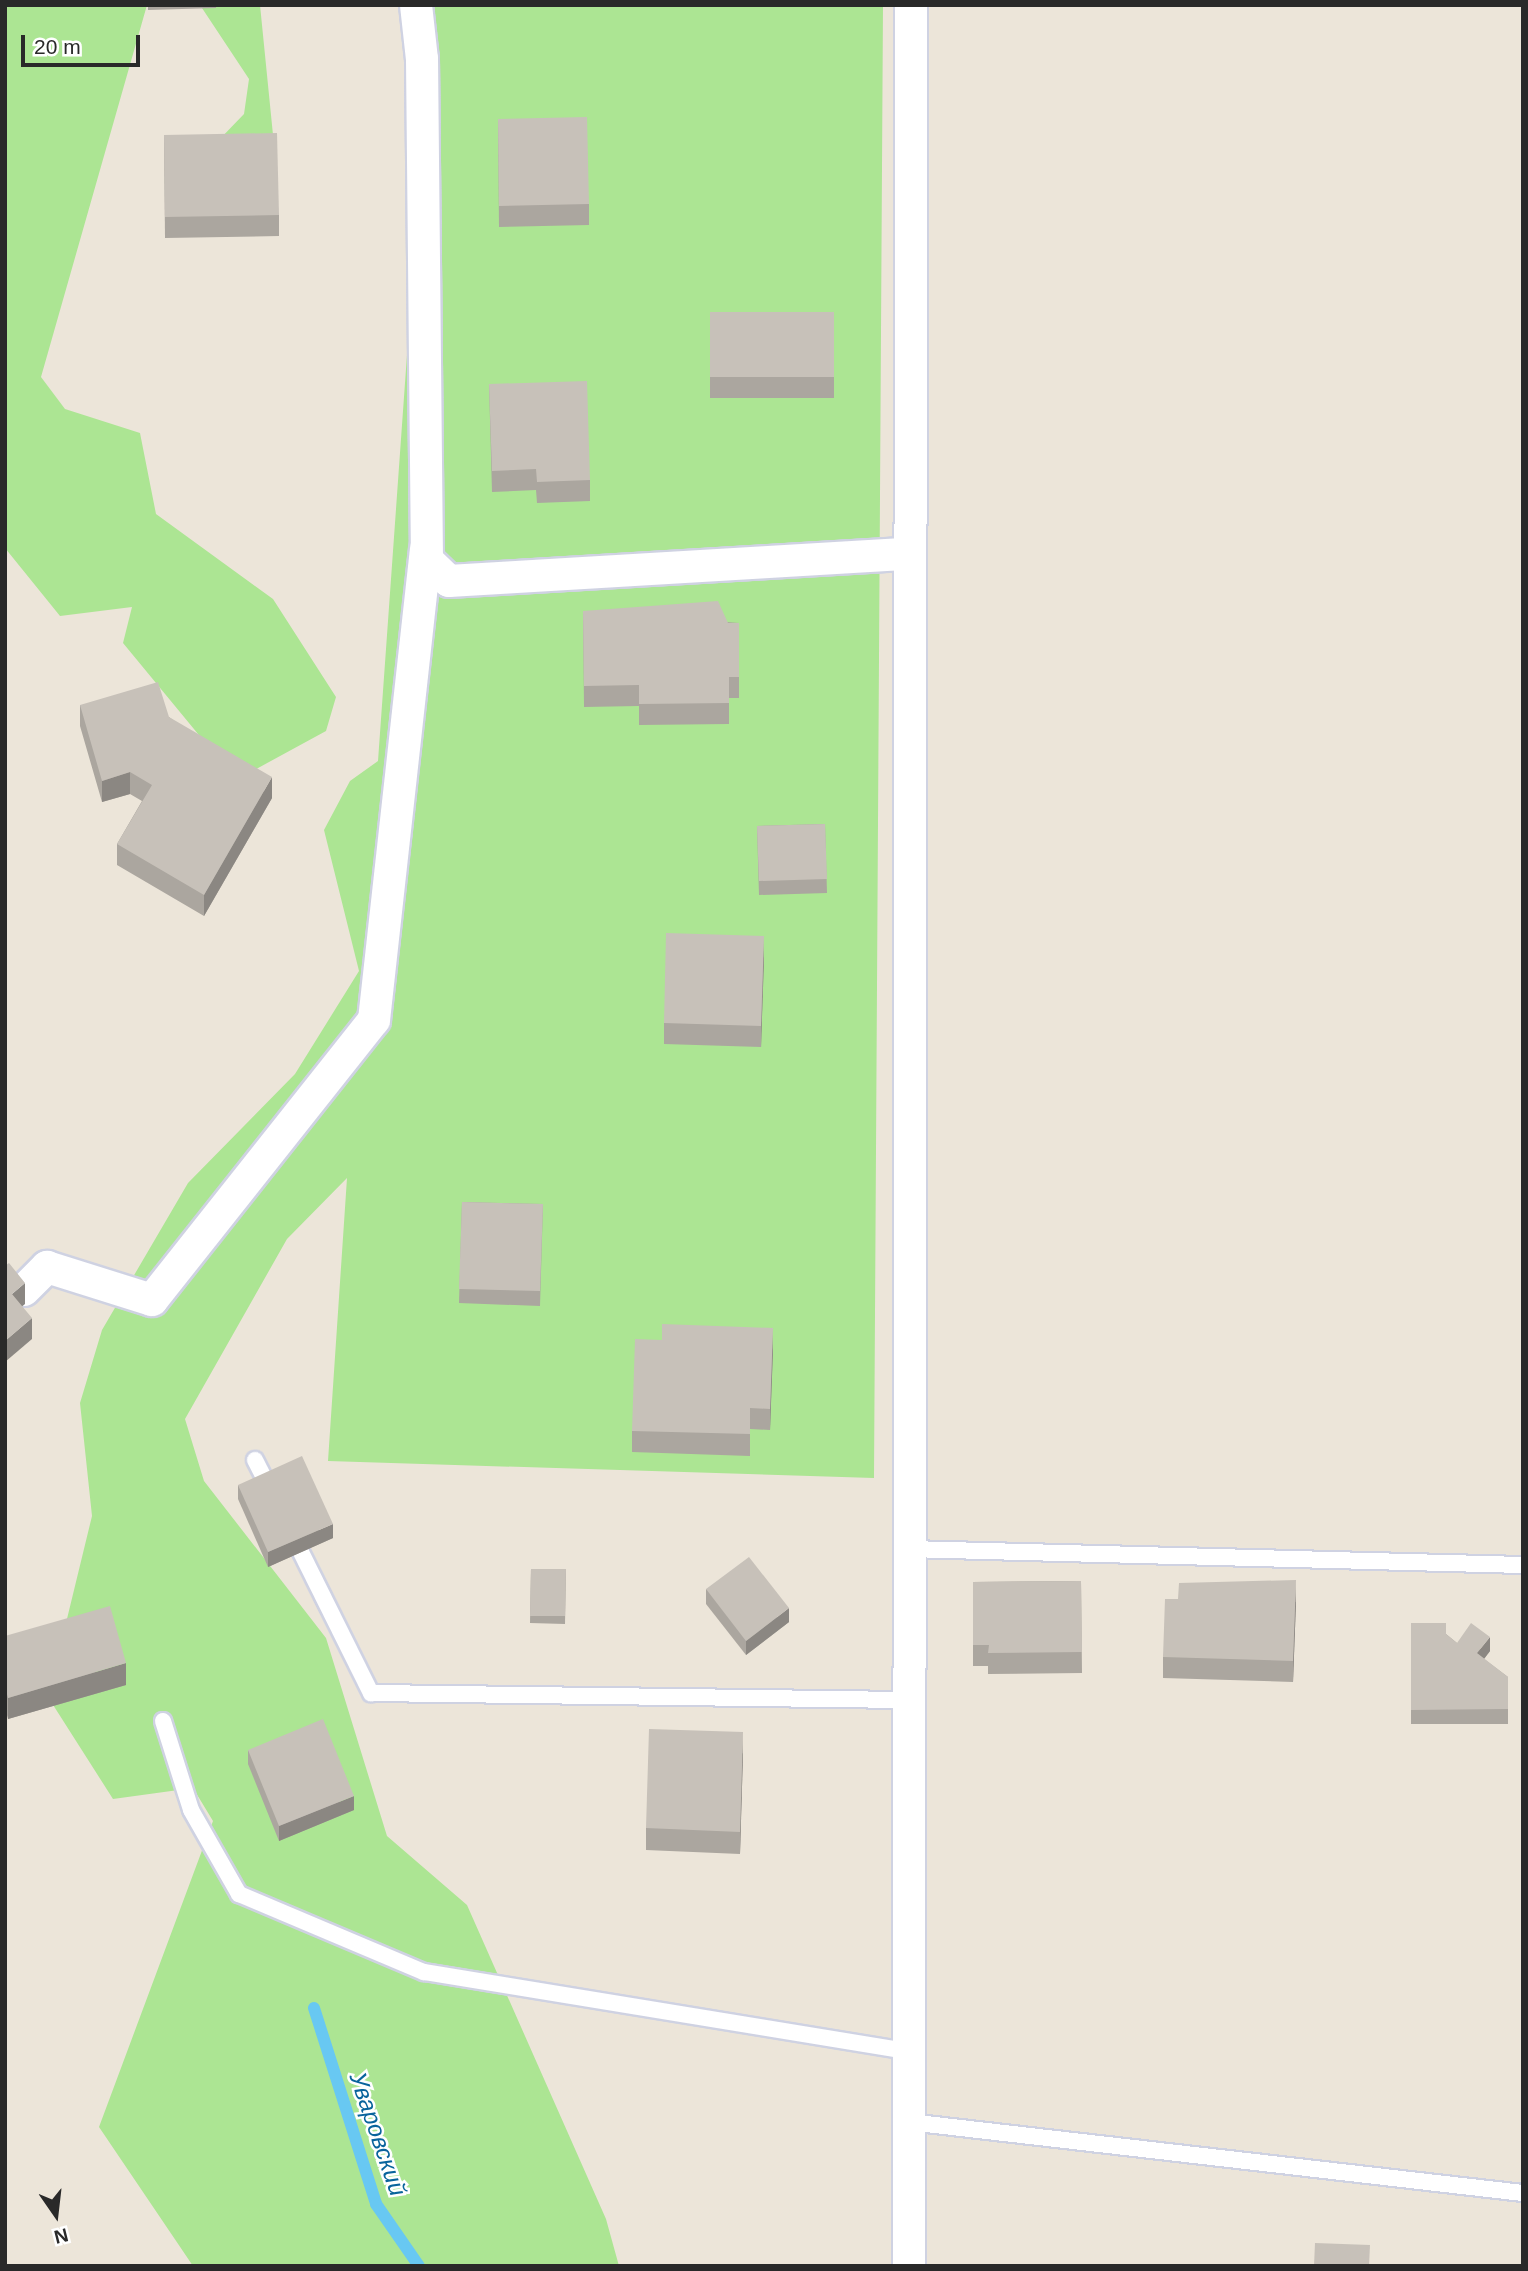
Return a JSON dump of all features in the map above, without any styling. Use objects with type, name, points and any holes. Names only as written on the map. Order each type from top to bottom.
[{"type":"street","points":[[416,5],[422,59],[427,560],[449,581],[907,555]]},
{"type":"street","points":[[909,2266],[907,555],[911,5]]},
{"type":"street","points":[[24,1290],[47,1267],[152,1300],[374,1020],[426,550]]},
{"type":"lane","points":[[255,1460],[371,1693],[909,1700]]},
{"type":"lane","points":[[908,1549],[1523,1565]]},
{"type":"lane","points":[[163,1721],[191,1810],[239,1894],[424,1972],[909,2051]]},
{"type":"lane","points":[[909,2122],[1523,2193]]},
{"type":"green space","points":[[5,5],[147,5],[41,377],[65,409],[140,433],[156,514],[273,599],[336,697],[326,731],[236,780],[123,643],[132,607],[60,616],[5,548]]},
{"type":"green space","points":[[200,5],[260,5],[274,145],[189,171],[244,114],[249,79]]},
{"type":"green space","points":[[432,5],[883,5],[874,1478],[328,1461],[347,1178],[287,1239],[185,1419],[204,1481],[326,1638],[387,1836],[467,1905],[606,2219],[619,2266],[193,2266],[99,2127],[213,1821],[193,1788],[113,1799],[48,1697],[92,1516],[80,1403],[102,1330],[188,1183],[295,1074],[359,971],[324,830],[350,781],[378,761]]},
{"type":"building","points":[[587,117],[589,204],[499,206],[498,119]]},
{"type":"building","points":[[277,133],[279,215],[165,217],[164,135]]},
{"type":"building","points":[[710,312],[834,312],[834,377],[710,377]]},
{"type":"building","points":[[587,381],[590,480],[537,482],[536,469],[492,471],[489,384]]},
{"type":"building","points":[[718,601],[728,623],[739,623],[739,677],[729,677],[729,703],[639,704],[639,685],[584,686],[583,611]]},
{"type":"building","points":[[158,682],[169,717],[272,777],[204,895],[117,844],[152,785],[130,772],[102,781],[80,705]]},
{"type":"building","points":[[825,824],[827,879],[759,881],[757,826]]},
{"type":"building","points":[[666,933],[764,936],[761,1026],[664,1023]]},
{"type":"building","points":[[462,1202],[543,1204],[540,1291],[459,1289]]},
{"type":"building","points":[[9,1263],[25,1283],[12,1294],[32,1318],[5,1341],[5,1266]]},
{"type":"building","points":[[662,1324],[773,1328],[770,1409],[750,1408],[750,1434],[632,1431],[635,1339],[662,1340]]},
{"type":"building","points":[[302,1456],[333,1524],[268,1552],[238,1485]]},
{"type":"building","points":[[749,1557],[789,1608],[746,1641],[706,1589]]},
{"type":"building","points":[[531,1569],[566,1569],[565,1616],[530,1616]]},
{"type":"building","points":[[1296,1580],[1293,1661],[1163,1657],[1165,1599],[1178,1599],[1179,1583]]},
{"type":"building","points":[[1081,1581],[1082,1652],[988,1653],[989,1645],[973,1645],[973,1582]]},
{"type":"building","points":[[110,1606],[126,1663],[8,1698],[5,1687],[5,1636]]},
{"type":"building","points":[[1411,1623],[1446,1623],[1446,1634],[1457,1643],[1471,1623],[1490,1637],[1477,1653],[1508,1677],[1508,1709],[1411,1710]]},
{"type":"building","points":[[323,1719],[354,1796],[279,1826],[248,1750]]},
{"type":"building","points":[[649,1729],[743,1732],[740,1832],[646,1828]]},
{"type":"building","points":[[1315,2243],[1370,2245],[1369,2266],[1314,2266]]},
{"type":"waterway","name":"Уваровский","points":[[314,2008],[376,2204],[419,2266]]}]
